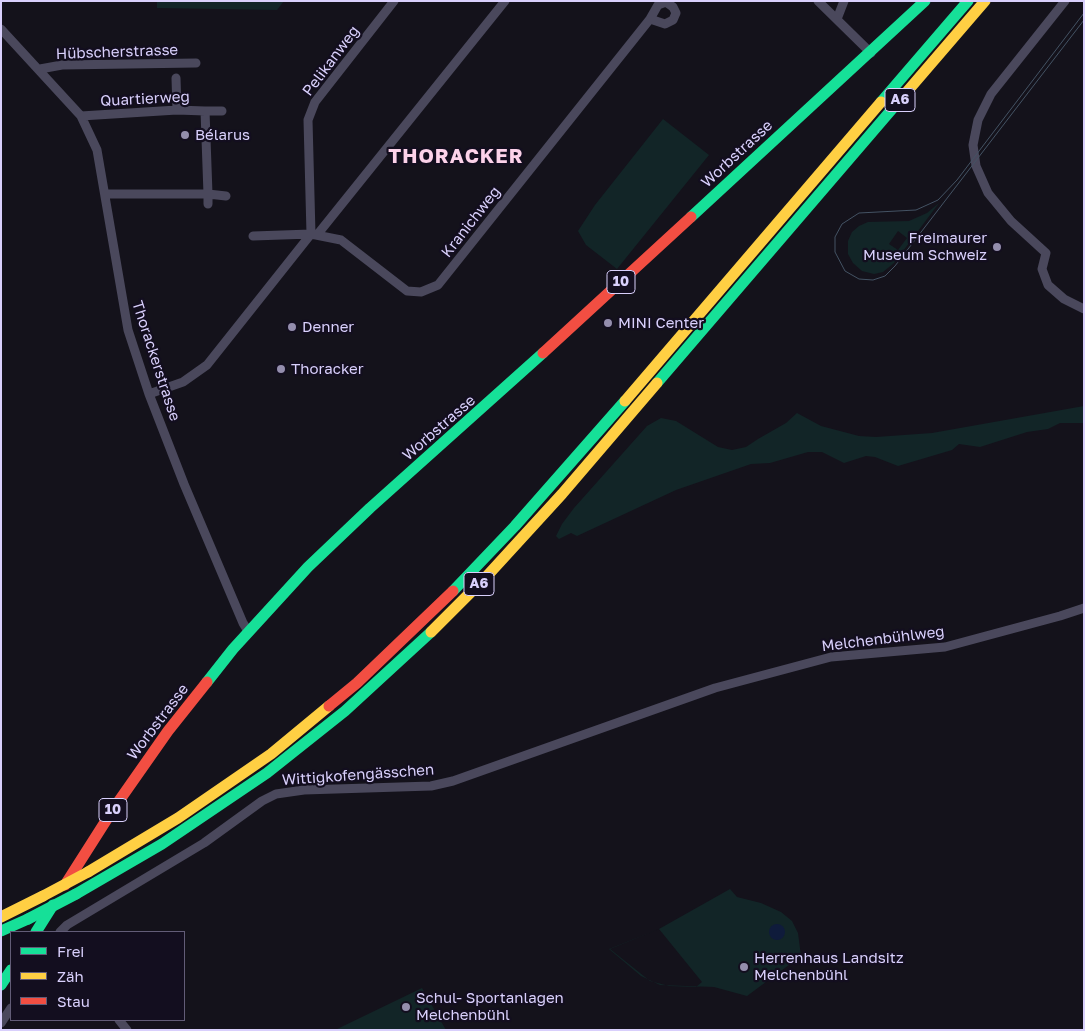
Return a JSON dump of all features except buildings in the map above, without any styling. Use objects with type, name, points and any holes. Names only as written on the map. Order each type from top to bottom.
[{"type":"main road","name":"Worbstrasse","points":[[37,931],[142,767],[248,631],[308,567],[356,521],[486,406],[925,1]]},
{"type":"main road","name":"A6","points":[[1,917],[88,872],[178,818],[271,754],[357,683],[438,607],[515,526],[589,443],[968,1]]},
{"type":"main road","name":"A6","points":[[1,931],[76,894],[162,844],[273,768],[352,705],[448,616],[568,487],[985,1]]},
{"type":"main road","points":[[1,985],[10,972]]},
{"type":"street","name":"Pelikanweg","points":[[314,234],[308,120],[314,102],[394,1]]},
{"type":"street","points":[[149,394],[184,382],[207,365],[505,1]]},
{"type":"street","points":[[818,1],[871,52]]},
{"type":"street","points":[[837,19],[844,1]]},
{"type":"street","points":[[1065,1],[992,94],[978,120],[973,145],[976,166],[988,193],[1011,221],[1046,253],[1042,269],[1048,284],[1064,299],[1084,309]]},
{"type":"street","name":"Kranichweg","points":[[253,236],[314,234],[341,240],[407,290],[421,292],[433,289],[442,281],[650,19],[658,5],[666,2],[676,13],[673,20],[666,24],[650,19]]},
{"type":"street","name":"Thorackerstrasse","points":[[1,29],[40,69],[81,116],[97,150],[106,194],[123,310],[149,394],[184,484],[248,631]]},
{"type":"street","name":"Hübscherstrasse","points":[[40,69],[62,65],[196,63]]},
{"type":"street","points":[[176,78],[177,110]]},
{"type":"street","name":"Quartierweg","points":[[81,116],[177,110],[206,111],[208,204]]},
{"type":"street","points":[[206,111],[222,111]]},
{"type":"street","points":[[106,194],[208,194],[226,196]]},
{"type":"street","name":"Melchenbühlweg","points":[[685,698],[715,688],[831,657],[945,647],[1084,608]]},
{"type":"street","name":"Wittigkofengässchen","points":[[61,931],[67,925],[204,843],[262,801],[276,794],[304,790],[431,786],[453,781],[685,698]]},
{"type":"street","points":[[1,1023],[10,1010]]},
{"type":"green space","points":[[157,1],[284,1],[277,10],[157,8]]},
{"type":"green space","points":[[663,119],[709,155],[617,269],[586,245],[578,231],[595,205]]},
{"type":"green space","points":[[939,203],[894,263],[883,272],[874,274],[862,271],[853,263],[848,254],[848,241],[852,232],[859,226],[868,222],[909,221],[927,213]],"holes":[[[898,231],[907,238],[898,250],[889,244]]]},
{"type":"green space","points":[[1084,406],[1084,423],[1060,423],[1048,429],[1027,432],[980,447],[959,444],[952,450],[898,466],[875,457],[866,456],[844,463],[822,452],[808,452],[770,463],[751,464],[676,490],[577,536],[571,533],[559,539],[556,536],[574,508],[647,426],[661,418],[676,421],[718,447],[732,450],[746,447],[786,423],[797,413],[821,426],[859,436],[876,437],[932,433]]},
{"type":"green space","points":[[730,889],[737,897],[761,903],[781,912],[792,921],[798,933],[801,956],[747,996],[714,987],[697,986],[702,982],[659,929]]},
{"type":"green space","points":[[659,929],[610,949],[648,979],[641,976],[609,949]]},
{"type":"green space","name":"Schul- Sportanlagen Melchenbühl","points":[[422,988],[446,1030],[335,1030]]},
{"type":"water","points":[[777,924],[783,926],[785,932],[783,938],[777,940],[771,938],[769,932],[771,926]]},
{"type":"tram line","points":[[1084,13],[957,180],[938,200],[916,210],[859,213],[842,224],[835,237],[835,252],[845,271],[859,279],[873,280],[885,276],[895,266],[1084,20]]},
{"type":"traffic: fast","points":[[691,217],[925,1]]},
{"type":"traffic: fast","points":[[881,102],[968,1]]},
{"type":"traffic: fast","points":[[657,383],[899,101]]},
{"type":"traffic: fast","points":[[207,682],[233,649],[308,567],[370,508],[543,353]]},
{"type":"traffic: fast","points":[[453,591],[515,526],[625,401]]},
{"type":"traffic: fast","points":[[76,894],[162,844],[267,773],[345,711],[431,632]]},
{"type":"traffic: fast","points":[[28,919],[76,894]]},
{"type":"traffic: fast","points":[[37,931],[53,905]]},
{"type":"traffic: fast","points":[[1,931],[28,919]]},
{"type":"traffic: fast","points":[[1,985],[10,972]]},
{"type":"traffic: slow","points":[[899,101],[985,1]]},
{"type":"traffic: slow","points":[[625,401],[881,102]]},
{"type":"traffic: slow","points":[[431,632],[487,576],[562,494],[657,383]]},
{"type":"traffic: slow","points":[[88,872],[178,818],[271,754],[329,706]]},
{"type":"traffic: slow","points":[[43,896],[88,872]]},
{"type":"traffic: slow","points":[[1,917],[43,896]]},
{"type":"traffic: jam","points":[[543,353],[691,217]]},
{"type":"traffic: jam","points":[[329,706],[357,683],[453,591]]},
{"type":"traffic: jam","points":[[65,885],[114,808],[168,731],[207,682]]},
{"type":"place","name":"Bélarus","points":[[185,135]]},
{"type":"place","name":"Freimaurer Museum Schweiz","points":[[997,247]]},
{"type":"place","name":"MINI Center","points":[[608,323]]},
{"type":"place","name":"Denner","points":[[292,327]]},
{"type":"place","name":"Thoracker","points":[[281,369]]},
{"type":"place","name":"Herrenhaus Landsitz Melchenbühl","points":[[744,967]]},
{"type":"place","name":"Schul- Sportanlagen Melchenbühl","points":[[406,1007]]},
{"type":"district","name":"THORACKER","points":[[456,157]]}]
